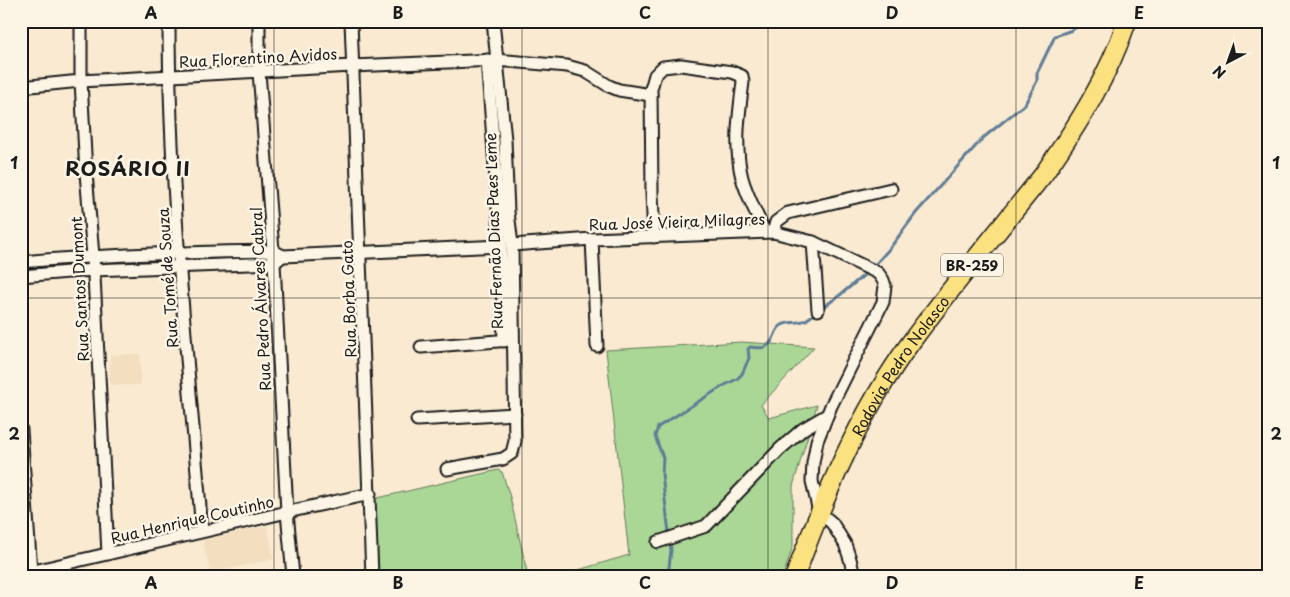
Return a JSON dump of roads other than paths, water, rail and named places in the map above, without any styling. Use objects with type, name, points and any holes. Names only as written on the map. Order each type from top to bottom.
[{"type":"highway","name":"Rodovia Pedro Nolasco","points":[[795,576],[819,512],[866,417],[892,372],[911,342],[1043,175],[1060,150],[1104,79],[1127,21]]},
{"type":"street","name":"Rua Santos Dumont","points":[[81,21],[81,81],[93,256],[108,554]]},
{"type":"street","name":"Rua Tomé de Souza","points":[[168,21],[169,77],[179,252],[202,532]]},
{"type":"street","name":"Rua Pedro Álvares Cabral","points":[[259,21],[259,72],[277,257],[287,512],[293,576]]},
{"type":"street","name":"Rua Borba Gato","points":[[351,21],[372,576]]},
{"type":"street","name":"Rua Fernão Dias Paes Leme","points":[[447,469],[503,459],[512,453],[515,441],[515,414],[508,340],[506,245],[508,212],[505,140],[492,60],[493,21]]},
{"type":"street","name":"Rua Florentino Avidos","points":[[21,87],[81,81],[492,60],[567,66],[585,71],[619,90],[652,95]]},
{"type":"street","points":[[654,237],[652,194],[653,81],[657,71],[669,65],[705,68],[741,75],[743,82],[738,124],[740,164],[743,180],[768,232],[776,222],[788,213],[891,189]]},
{"type":"street","name":"Rua José Vieira Milagres","points":[[21,262],[179,252],[277,257],[592,239],[768,232],[813,242],[878,273],[885,286],[883,302],[827,415],[817,441],[812,481],[819,512]]},
{"type":"street","points":[[592,239],[597,346]]},
{"type":"street","points":[[813,242],[818,310]]},
{"type":"street","points":[[21,276],[180,266],[277,257]]},
{"type":"street","points":[[421,347],[508,340]]},
{"type":"street","points":[[417,420],[515,414]]},
{"type":"street","points":[[658,542],[706,526],[780,449],[803,429],[827,415]]},
{"type":"street","points":[[21,430],[26,573]]},
{"type":"street","name":"Rua Henrique Coutinho","points":[[26,573],[370,494]]},
{"type":"street","points":[[819,512],[832,523],[845,544],[854,576]]},
{"type":"waterway","points":[[873,267],[916,213],[983,138],[1025,104],[1037,81],[1037,73],[1055,36],[1072,30],[1086,21]]},
{"type":"waterway","points":[[668,576],[671,550],[662,474],[663,458],[655,436],[658,427],[737,379],[742,374],[749,358],[748,349],[750,347],[762,348],[769,345],[779,327],[787,323],[806,320],[869,271]]},
{"type":"district","name":"ROSÁRIO II","points":[[128,168]]}]
